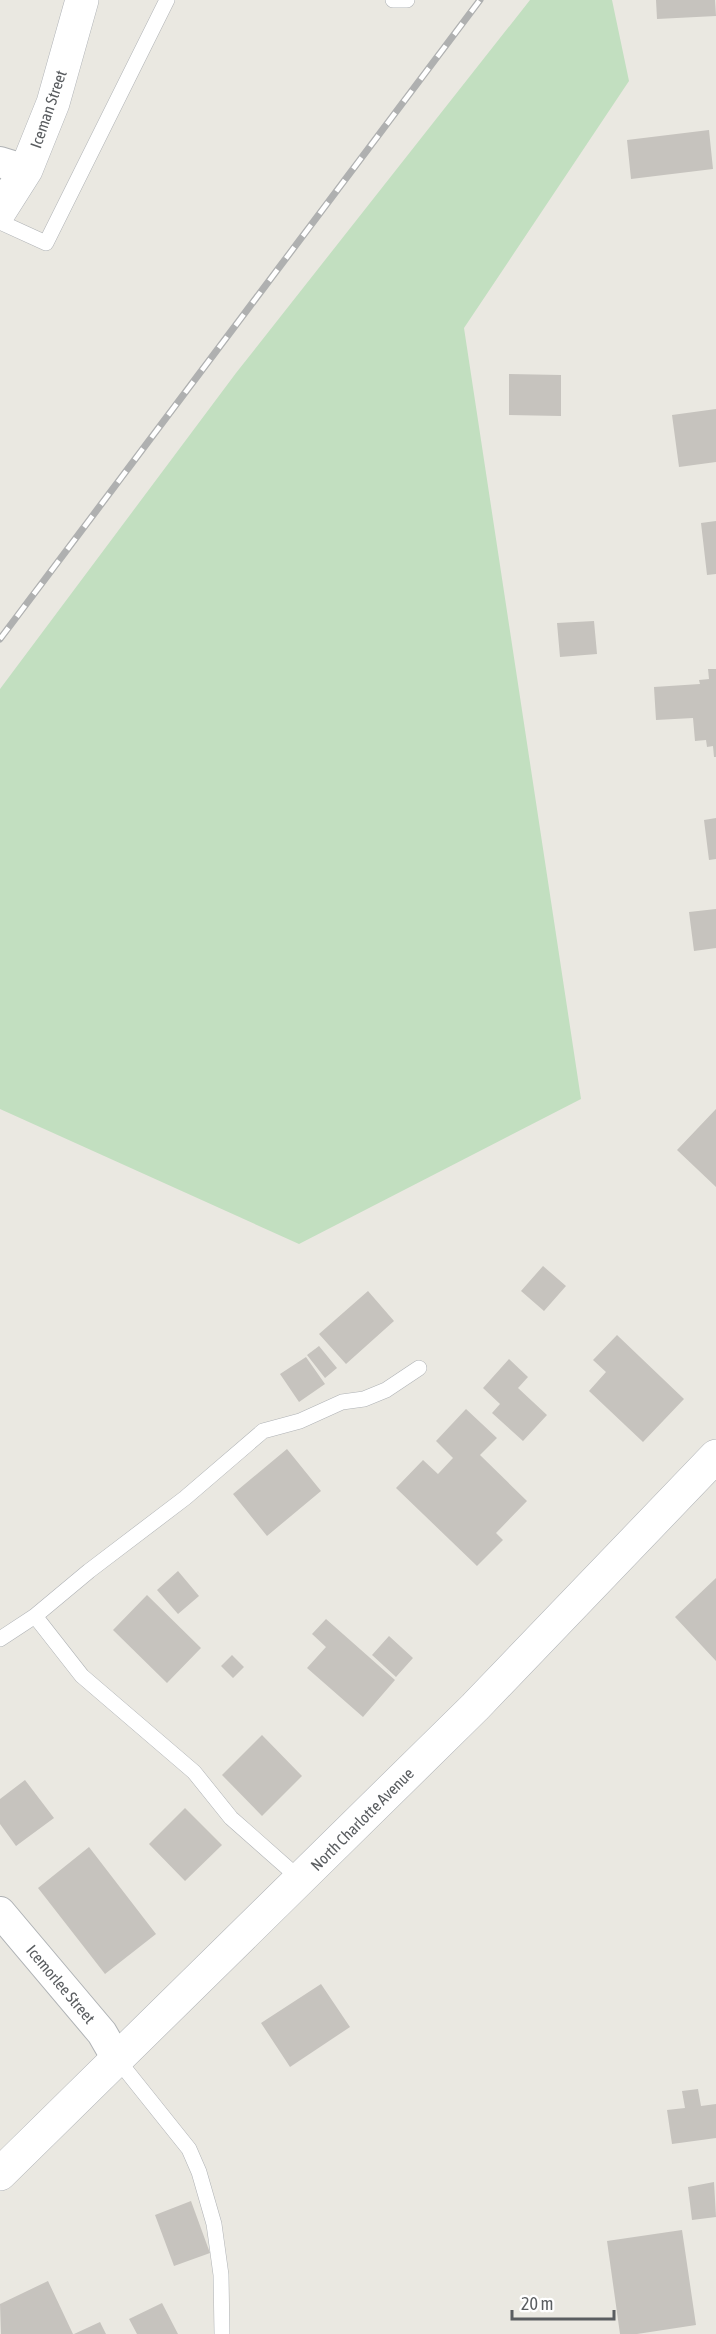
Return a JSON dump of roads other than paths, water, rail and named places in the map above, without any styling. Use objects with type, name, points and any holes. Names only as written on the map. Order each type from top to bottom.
[{"type":"main road","name":"Iceman Street","points":[[0,211],[13,166],[53,103],[82,0]]},
{"type":"main road","name":"North Charlotte Avenue","points":[[0,2174],[476,1707],[716,1456]]},
{"type":"street","name":"Icemorlee Street","points":[[0,1912],[102,2033],[117,2059]]},
{"type":"lane","points":[[0,222],[46,243],[167,0]]},
{"type":"lane","points":[[393,0],[407,0]]},
{"type":"lane","points":[[0,1639],[35,1616],[89,1571],[185,1498],[263,1431],[300,1421],[342,1402],[371,1396],[386,1390],[419,1368]]},
{"type":"lane","points":[[35,1616],[82,1676],[194,1772],[231,1818],[300,1879]]},
{"type":"lane","points":[[117,2059],[189,2149],[199,2172],[214,2224],[221,2275],[222,2334]]},
{"type":"railway","points":[[0,639],[480,0]]}]
